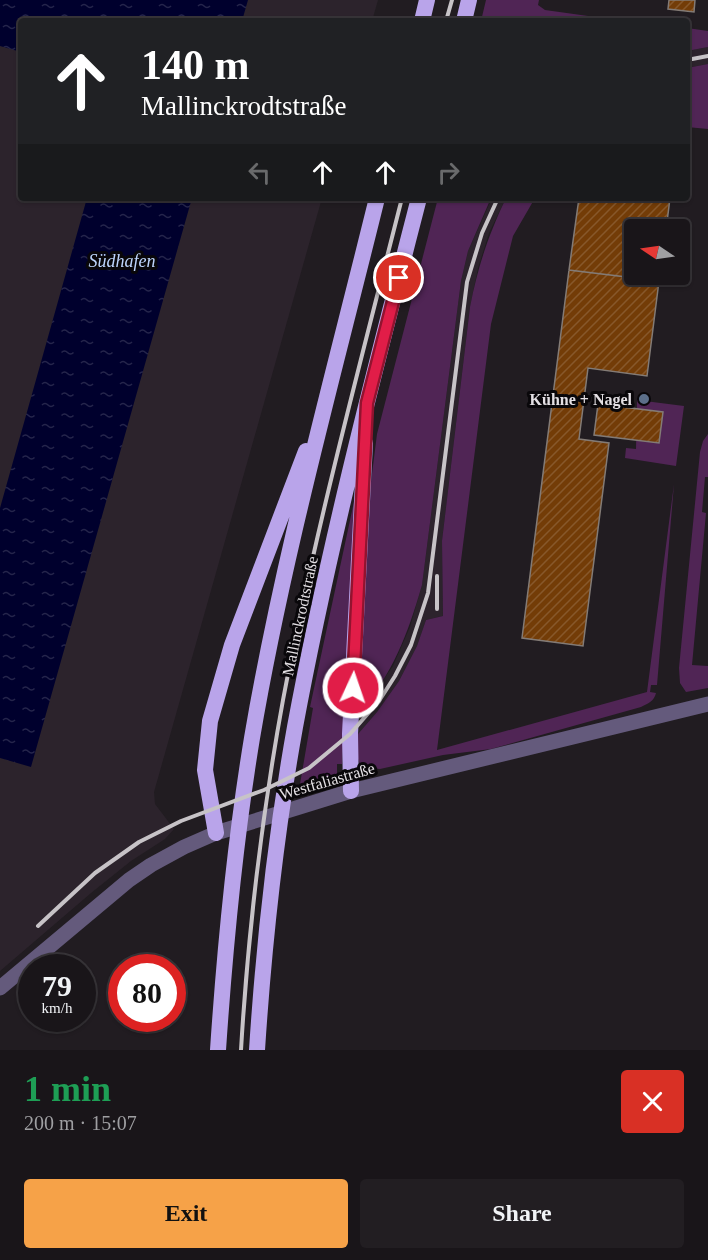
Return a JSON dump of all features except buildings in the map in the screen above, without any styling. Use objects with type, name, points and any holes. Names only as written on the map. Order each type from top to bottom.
[{"type":"highway","points":[[414,18],[417,0]]},
{"type":"highway","points":[[423,18],[427,0]]},
{"type":"highway","points":[[465,18],[469,0]]},
{"type":"highway","name":"Mallinckrodtstraße","points":[[218,1050],[229,911],[252,740],[277,611],[376,201]]},
{"type":"highway","name":"Mallinckrodtstraße","points":[[257,1050],[266,933],[295,727],[316,620],[367,403],[418,201]]},
{"type":"highway","points":[[216,833],[205,770],[210,721],[220,683],[252,590],[330,391]]},
{"type":"highway","points":[[351,791],[350,734],[367,403]]},
{"type":"street","name":"Westfaliastraße","points":[[0,988],[129,880],[174,852],[216,833],[351,791],[708,704]]},
{"type":"shaded area","points":[[0,0],[378,0],[373,18],[18,18],[18,201],[321,201],[154,792],[155,804],[174,829],[165,839],[131,861],[91,893],[0,971]]},
{"type":"shaded area","points":[[486,0],[539,0],[538,5],[545,10],[602,18],[482,18]]},
{"type":"shaded area","points":[[690,28],[708,31],[708,47],[690,50]]},
{"type":"shaded area","points":[[708,47],[708,64],[690,67],[690,50]]},
{"type":"shaded area","points":[[708,64],[708,129],[690,127],[690,67]]},
{"type":"shaded area","points":[[437,201],[490,201],[468,251],[461,281],[422,585],[398,653],[371,699],[359,714],[361,690],[359,672],[371,482],[377,434]]},
{"type":"shaded area","points":[[491,201],[505,201],[489,233],[478,268],[470,307],[442,541],[443,616],[426,620],[417,646],[399,681],[358,734],[359,714],[393,666],[410,627],[422,585],[461,281],[468,251]]},
{"type":"shaded area","points":[[505,201],[533,201],[513,236],[491,324],[437,750],[647,692],[674,484],[657,685],[651,685],[650,692],[656,693],[649,703],[641,707],[491,749],[443,755],[380,769],[368,768],[360,764],[356,753],[358,734],[399,681],[417,646],[426,620],[443,616],[442,541],[470,307],[476,278]]},
{"type":"shaded area","points":[[637,400],[684,406],[676,466],[625,458],[626,448],[636,449]]},
{"type":"shaded area","points":[[708,434],[708,477],[705,477],[702,512],[706,513],[692,665],[708,666],[708,688],[686,692],[680,683],[679,668],[700,452]]},
{"type":"shaded area","points":[[355,497],[342,764],[337,764],[337,773],[332,781],[299,790],[313,708],[310,707]]},
{"type":"water","points":[[0,0],[248,0],[243,18],[18,18],[18,51],[0,46]]},
{"type":"water","name":"Südhafen","points":[[86,201],[191,201],[31,767],[0,758],[0,508]]},
{"type":"railway","points":[[447,18],[452,0]]},
{"type":"railway","points":[[690,59],[708,56]]},
{"type":"railway","points":[[241,1050],[257,874],[283,700],[324,511],[401,201]]},
{"type":"railway","points":[[38,926],[95,873],[139,842],[181,821],[264,790],[309,768],[350,734],[379,701],[395,676],[411,645],[428,593],[467,282],[482,233],[497,201]]},
{"type":"railway","points":[[437,576],[437,609]]},
{"type":"place","name":"Kühne + Nagel","points":[[644,399]]},
{"type":"route","points":[[353,688],[367,403],[399,278]]}]
